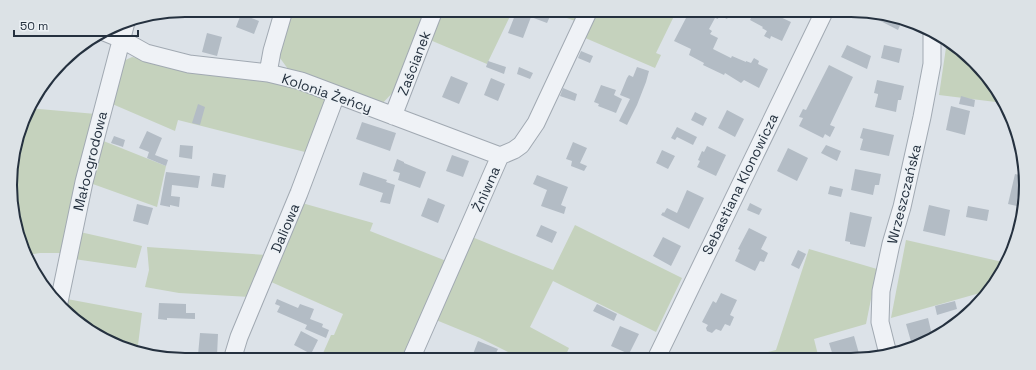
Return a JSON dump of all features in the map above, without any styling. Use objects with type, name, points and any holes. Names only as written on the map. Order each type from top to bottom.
[{"type":"street","points":[[268,73],[272,51],[282,17]]},
{"type":"street","name":"Zaścianek","points":[[393,116],[431,17]]},
{"type":"street","name":"Żniwna","points":[[414,353],[500,156],[521,145],[536,123],[586,17]]},
{"type":"street","name":"Sebastiana Klonowicza","points":[[659,353],[822,17]]},
{"type":"street","name":"Małoogrodowa","points":[[60,297],[84,182],[124,29]]},
{"type":"street","name":"Kolonia Żeńcy","points":[[110,34],[122,39],[146,53],[189,64],[268,73],[301,81],[500,156]]},
{"type":"street","name":"Wrzeszczańska","points":[[887,349],[880,322],[882,291],[891,244],[902,207],[922,117],[932,64],[932,38]]},
{"type":"street","name":"Daliowa","points":[[234,353],[239,336],[299,193],[336,95]]},
{"type":"green space","points":[[286,17],[427,17],[396,89],[380,106],[288,69],[277,54]]},
{"type":"green space","points":[[439,17],[510,17],[487,64],[430,40]]},
{"type":"green space","points":[[564,17],[580,17],[578,22]]},
{"type":"green space","points":[[592,17],[674,17],[656,53],[661,55],[655,68],[583,37]]},
{"type":"green space","points":[[946,47],[970,66],[991,92],[997,102],[939,95]]},
{"type":"green space","points":[[132,57],[190,69],[268,80],[327,99],[309,153],[178,120],[175,131],[110,103],[121,62]]},
{"type":"green space","points":[[35,109],[96,114],[63,253],[32,254],[20,218],[17,196],[17,174],[20,152],[34,111]]},
{"type":"green space","points":[[101,140],[166,166],[157,207],[90,183]]},
{"type":"green space","points":[[302,203],[373,223],[370,231],[449,262],[408,353],[323,353],[331,335],[334,335],[343,314],[269,281]]},
{"type":"green space","points":[[575,225],[682,278],[656,332],[553,281],[530,327],[569,348],[567,353],[510,353],[480,338],[436,320],[472,237],[553,270]]},
{"type":"green space","points":[[80,232],[142,246],[136,268],[74,259]]},
{"type":"green space","points":[[906,240],[1000,262],[991,278],[979,293],[891,318]]},
{"type":"green space","points":[[147,247],[267,255],[250,297],[179,293],[145,287],[149,270]]},
{"type":"green space","points":[[809,249],[877,269],[866,324],[814,339],[818,353],[764,353],[776,350]]},
{"type":"green space","points":[[67,299],[142,313],[138,346],[111,336],[92,325],[66,304]]},
{"type":"building","points":[[240,17],[249,17],[259,21],[254,34],[236,27]]},
{"type":"building","points":[[514,17],[531,17],[523,38],[508,33]]},
{"type":"building","points":[[531,17],[550,17],[547,23]]},
{"type":"building","points":[[684,17],[718,17],[718,19],[715,18],[709,29],[712,31],[710,34],[718,38],[713,49],[731,58],[732,56],[746,62],[751,63],[754,58],[759,61],[758,64],[768,69],[759,88],[744,80],[741,83],[725,73],[724,75],[703,65],[704,63],[689,55],[691,49],[674,41],[686,18]]},
{"type":"building","points":[[749,17],[780,17],[791,22],[782,41],[771,36],[770,39],[764,36],[767,31],[750,20],[751,18]]},
{"type":"building","points":[[876,18],[900,25],[898,30]]},
{"type":"building","points":[[207,33],[222,37],[217,56],[202,52]]},
{"type":"building","points":[[847,45],[871,56],[867,69],[841,57]]},
{"type":"building","points":[[884,45],[902,49],[899,63],[881,58]]},
{"type":"building","points":[[581,51],[593,56],[590,63],[578,58]]},
{"type":"building","points":[[488,61],[506,67],[504,74],[486,67]]},
{"type":"building","points":[[829,65],[853,77],[830,125],[835,127],[830,137],[825,134],[823,138],[799,126],[803,118],[799,117],[803,109],[806,110]]},
{"type":"building","points":[[519,67],[533,73],[530,79],[517,74]]},
{"type":"building","points":[[637,67],[649,71],[637,105],[627,125],[619,121],[630,99],[620,95],[627,78],[629,75],[633,77]]},
{"type":"building","points":[[451,76],[468,83],[459,104],[442,97]]},
{"type":"building","points":[[491,78],[505,84],[498,101],[484,95]]},
{"type":"building","points":[[877,80],[904,86],[901,100],[898,100],[896,112],[875,107],[878,95],[874,93]]},
{"type":"building","points":[[601,85],[616,90],[614,95],[622,99],[616,113],[598,106],[599,104],[594,102]]},
{"type":"building","points":[[563,88],[577,94],[575,101],[560,96]]},
{"type":"building","points":[[961,96],[975,100],[974,107],[959,104]]},
{"type":"building","points":[[198,104],[205,107],[200,125],[192,123]]},
{"type":"building","points":[[951,106],[970,111],[965,135],[946,130]]},
{"type":"building","points":[[727,110],[744,119],[735,137],[718,128]]},
{"type":"building","points":[[695,112],[707,118],[703,126],[691,120]]},
{"type":"building","points":[[362,122],[396,133],[390,151],[356,139]]},
{"type":"building","points":[[677,127],[697,137],[693,145],[677,137],[675,140],[671,138]]},
{"type":"building","points":[[863,128],[894,135],[889,156],[860,150],[863,139],[860,138]]},
{"type":"building","points":[[147,131],[162,138],[155,155],[168,160],[166,166],[147,158],[149,152],[139,148]]},
{"type":"building","points":[[114,136],[125,140],[123,147],[111,143]]},
{"type":"building","points":[[573,142],[587,148],[580,163],[587,166],[584,171],[571,166],[572,161],[566,159]]},
{"type":"building","points":[[180,145],[193,146],[192,159],[179,157]]},
{"type":"building","points":[[826,145],[841,151],[837,161],[821,153]]},
{"type":"building","points":[[707,146],[726,155],[716,176],[697,167],[702,151],[704,152]]},
{"type":"building","points":[[788,148],[808,158],[797,181],[777,171]]},
{"type":"building","points":[[662,150],[675,156],[668,169],[656,163]]},
{"type":"building","points":[[452,155],[469,161],[463,177],[446,171]]},
{"type":"building","points":[[397,159],[426,172],[420,188],[398,180],[400,173],[393,171]]},
{"type":"building","points":[[855,169],[881,174],[879,185],[875,185],[873,195],[851,190]]},
{"type":"building","points":[[166,172],[200,176],[198,188],[172,185],[171,196],[180,197],[179,207],[160,205]]},
{"type":"building","points":[[363,172],[387,180],[386,182],[395,185],[390,204],[380,202],[383,193],[359,185]]},
{"type":"building","points":[[213,173],[226,175],[224,188],[211,186]]},
{"type":"building","points":[[1015,174],[1019,175],[1018,206],[1008,204]]},
{"type":"building","points":[[537,175],[568,187],[561,205],[566,207],[564,214],[541,206],[547,190],[533,184]]},
{"type":"building","points":[[830,186],[843,189],[841,197],[828,194]]},
{"type":"building","points":[[687,190],[704,198],[689,229],[661,215],[667,208],[677,213]]},
{"type":"building","points":[[428,198],[445,205],[438,223],[421,216]]},
{"type":"building","points":[[750,203],[762,209],[759,215],[747,210]]},
{"type":"building","points":[[137,204],[153,208],[148,225],[133,221]]},
{"type":"building","points":[[929,205],[950,210],[945,236],[923,231]]},
{"type":"building","points":[[968,206],[989,210],[987,221],[966,217]]},
{"type":"building","points":[[850,212],[872,217],[865,247],[850,244],[850,242],[845,241]]},
{"type":"building","points":[[541,225],[557,232],[552,243],[536,236]]},
{"type":"building","points":[[749,228],[767,237],[761,249],[768,253],[764,262],[760,261],[755,271],[735,261],[740,250],[738,249]]},
{"type":"building","points":[[663,237],[681,246],[671,266],[653,256]]},
{"type":"building","points":[[798,250],[806,254],[799,269],[791,265]]},
{"type":"building","points":[[721,293],[737,300],[730,315],[734,317],[730,326],[725,324],[721,331],[716,329],[712,333],[707,331],[706,328],[708,325],[702,322],[713,301],[716,303]]},
{"type":"building","points":[[277,299],[298,308],[300,304],[314,309],[310,319],[323,324],[322,327],[329,330],[326,338],[305,329],[307,325],[277,312],[280,306],[275,304]]},
{"type":"building","points":[[955,301],[957,309],[937,315],[935,306]]},
{"type":"building","points":[[159,303],[186,304],[186,313],[195,313],[195,319],[158,319]]},
{"type":"building","points":[[597,304],[617,314],[614,321],[593,311]]},
{"type":"building","points":[[928,318],[931,332],[911,342],[906,324]]},
{"type":"building","points":[[620,326],[639,334],[630,353],[611,346]]},
{"type":"building","points":[[301,331],[318,340],[312,353],[294,345]]},
{"type":"building","points":[[200,333],[218,334],[217,353],[198,353]]},
{"type":"building","points":[[854,336],[859,353],[832,353],[829,343]]},
{"type":"building","points":[[478,341],[498,349],[496,353],[473,353]]}]
